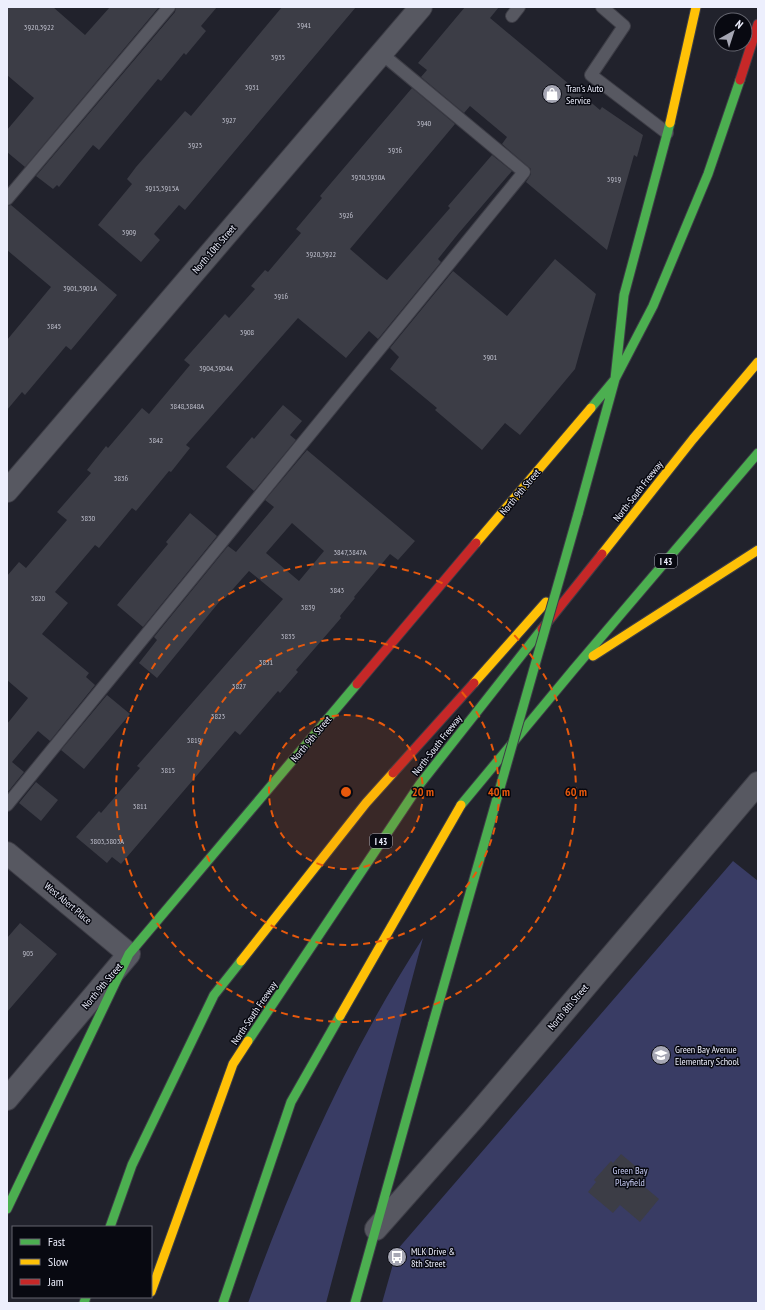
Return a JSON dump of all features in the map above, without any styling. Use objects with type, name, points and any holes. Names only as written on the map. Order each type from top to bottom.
[{"type":"main road","points":[[355,1303],[615,379],[624,295],[667,133],[696,7]]},
{"type":"main road","points":[[615,379],[653,306],[708,174],[728,120],[758,24]]},
{"type":"main road","name":"North-South Freeway","points":[[152,1289],[233,1064],[420,784],[693,438],[758,362]]},
{"type":"main road","name":"North 9th Street","points":[[129,954],[615,379]]},
{"type":"main road","points":[[593,550],[693,438]]},
{"type":"main road","name":"I 43","points":[[223,1303],[291,1102],[462,804],[574,669],[758,453]]},
{"type":"main road","points":[[574,669],[758,550]]},
{"type":"main road","points":[[110,1226],[132,1165],[214,995],[366,803],[572,574]]},
{"type":"main road","points":[[7,1209],[129,954]]},
{"type":"street","name":"North 10th Street","points":[[7,491],[421,7]]},
{"type":"street","name":"North 8th Street","points":[[376,1229],[475,1117],[758,783]]},
{"type":"street","name":"West Abert Place","points":[[7,853],[129,954]]},
{"type":"street","name":"North 9th Street","points":[[7,1099],[129,954]]},
{"type":"lane","points":[[7,199],[169,7]]},
{"type":"lane","points":[[602,7],[624,26],[591,75],[667,133]]},
{"type":"lane","points":[[7,805],[524,172],[382,54]]},
{"type":"green space","name":"Green Bay Playfield","points":[[733,861],[758,881],[758,1303],[382,1303],[397,1250]]},
{"type":"green space","points":[[423,938],[326,1303],[248,1303],[284,1208],[347,1070],[396,981]]},
{"type":"building","points":[[7,7],[53,7],[85,35],[110,7],[159,7],[25,167],[7,152],[7,130],[34,98],[7,75]]},
{"type":"building","points":[[176,7],[217,7],[201,26],[206,31],[186,55],[184,53],[161,81],[158,79],[99,150],[93,145],[59,187],[57,185],[53,189],[36,176],[175,12]]},
{"type":"building","points":[[282,7],[356,7],[185,210],[179,205],[154,234],[160,240],[141,262],[98,225],[132,184],[127,179],[136,167],[185,111],[191,116]]},
{"type":"building","points":[[465,7],[499,7],[490,18],[600,110],[602,107],[643,135],[637,157],[634,155],[607,250],[526,182],[531,174],[531,169],[502,144],[507,137],[470,106],[464,113],[421,77],[427,70],[418,63]]},
{"type":"building","points":[[412,88],[455,124],[350,249],[380,275],[387,280],[450,208],[448,206],[492,155],[512,171],[438,259],[441,262],[378,339],[369,331],[346,358],[298,318],[186,445],[190,448],[171,472],[169,471],[136,511],[132,508],[99,548],[95,545],[55,592],[68,603],[42,634],[89,673],[86,677],[95,685],[50,741],[38,731],[12,762],[24,772],[7,793],[7,724],[28,698],[7,680],[7,576],[19,562],[26,568],[67,520],[57,512],[91,473],[87,470],[106,446],[108,448],[142,408],[149,414],[190,365],[184,360],[225,314],[229,318],[255,289],[251,286],[265,270],[268,272],[301,233],[296,229],[322,198],[320,196]]},
{"type":"building","points":[[11,205],[117,295],[71,350],[66,346],[25,395],[22,392],[7,410],[7,340],[51,287],[7,250],[7,206]]},
{"type":"building","points":[[555,259],[596,294],[575,369],[520,435],[505,423],[482,450],[435,410],[437,408],[390,369],[399,357],[390,348],[453,271],[507,316]]},
{"type":"building","points":[[283,405],[302,421],[290,435],[296,440],[254,491],[226,467],[252,437],[254,439]]},
{"type":"building","points":[[307,450],[415,541],[398,560],[390,554],[354,597],[355,598],[340,616],[341,618],[296,670],[298,672],[280,693],[278,691],[240,735],[235,731],[121,864],[112,857],[107,863],[76,837],[99,811],[101,813],[140,768],[137,766],[283,599],[249,571],[225,598],[224,596],[157,678],[139,663],[157,640],[154,637],[228,546],[236,552],[274,507],[265,500]],"holes":[[[292,523],[324,551],[299,581],[266,553]]]},
{"type":"building","points":[[190,513],[217,536],[143,627],[117,605],[168,544],[166,542]]},
{"type":"building","points":[[107,695],[130,714],[84,769],[61,750]]},
{"type":"building","points":[[36,782],[58,800],[41,821],[19,803]]},
{"type":"building","points":[[20,923],[57,954],[7,1012],[7,938]]},
{"type":"building","points":[[621,1154],[646,1175],[640,1183],[659,1199],[640,1222],[620,1205],[613,1213],[588,1192],[596,1182],[594,1180],[611,1161],[613,1163]]},
{"type":"traffic: fast","points":[[591,408],[615,379],[653,306],[708,174],[740,80]]},
{"type":"traffic: fast","points":[[578,514],[615,379],[624,295],[670,123]]},
{"type":"traffic: fast","points":[[461,805],[574,669],[758,453]]},
{"type":"traffic: fast","points":[[433,1023],[578,514]]},
{"type":"traffic: fast","points":[[248,1041],[420,784],[542,629]]},
{"type":"traffic: fast","points":[[129,954],[357,684]]},
{"type":"traffic: fast","points":[[7,1209],[129,954]]},
{"type":"traffic: fast","points":[[110,1226],[132,1165],[214,995],[241,961]]},
{"type":"traffic: fast","points":[[223,1303],[291,1102],[340,1016]]},
{"type":"traffic: fast","points":[[355,1303],[433,1023]]},
{"type":"traffic: fast","points":[[84,1303],[86,1298]]},
{"type":"traffic: slow","points":[[670,123],[696,7]]},
{"type":"traffic: slow","points":[[602,554],[693,439],[758,362]]},
{"type":"traffic: slow","points":[[476,543],[591,408]]},
{"type":"traffic: slow","points":[[593,656],[758,550]]},
{"type":"traffic: slow","points":[[474,683],[546,602]]},
{"type":"traffic: slow","points":[[241,961],[366,803],[393,773]]},
{"type":"traffic: slow","points":[[340,1016],[461,805]]},
{"type":"traffic: slow","points":[[152,1289],[233,1064],[248,1041]]},
{"type":"traffic: jam","points":[[740,80],[758,24]]},
{"type":"traffic: jam","points":[[357,684],[476,543]]},
{"type":"traffic: jam","points":[[542,629],[602,554]]},
{"type":"traffic: jam","points":[[393,773],[474,683]]},
{"type":"place","name":"Tran's Auto Service","points":[[552,94]]},
{"type":"place","name":"Green Bay Avenue Elementary School","points":[[661,1055]]},
{"type":"place","name":"MLK Drive & 8th Street","points":[[397,1257]]}]
